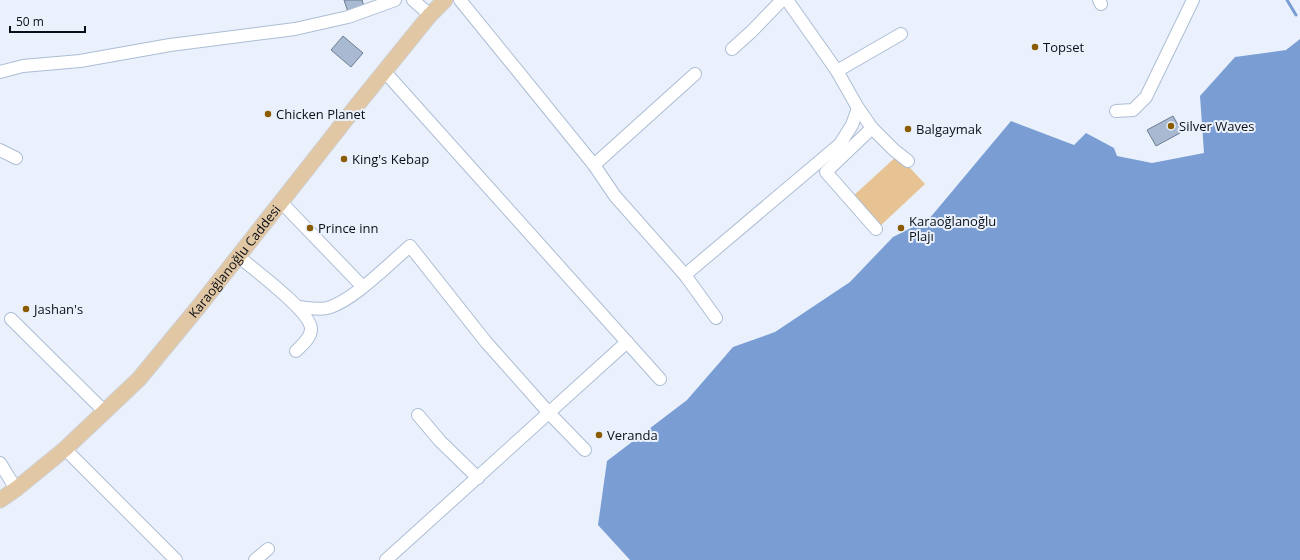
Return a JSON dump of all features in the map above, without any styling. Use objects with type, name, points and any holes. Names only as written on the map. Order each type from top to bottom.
[{"type":"main road","name":"Karaoğlanoğlu Caddesi","points":[[0,500],[16,489],[65,449],[139,379],[200,305],[358,104],[430,16],[445,0]]},
{"type":"street","points":[[0,72],[23,66],[80,61],[170,45],[295,29],[348,18],[395,0]]},
{"type":"street","points":[[413,0],[430,16]]},
{"type":"street","points":[[460,0],[594,165],[615,196],[685,275],[716,318]]},
{"type":"street","points":[[732,49],[782,0]]},
{"type":"street","points":[[787,0],[837,71],[858,108],[872,128],[894,150],[908,161]]},
{"type":"street","points":[[1116,111],[1133,110],[1146,97],[1193,0]]},
{"type":"street","points":[[837,71],[901,34]]},
{"type":"street","points":[[385,72],[660,379]]},
{"type":"street","points":[[594,165],[695,74]]},
{"type":"street","points":[[685,275],[840,144],[852,125],[858,108]]},
{"type":"street","points":[[872,128],[826,172],[876,229]]},
{"type":"street","points":[[0,150],[16,158]]},
{"type":"street","points":[[281,202],[362,286]]},
{"type":"street","points":[[299,307],[327,308],[344,300],[410,246],[486,342],[549,413],[585,450]]},
{"type":"street","points":[[238,256],[299,307],[310,322],[311,330],[308,338],[296,351]]},
{"type":"street","points":[[11,319],[105,412]]},
{"type":"street","points":[[386,560],[627,342]]},
{"type":"street","points":[[418,415],[440,441],[478,478]]},
{"type":"street","points":[[65,449],[176,560]]},
{"type":"street","points":[[0,462],[16,489]]},
{"type":"street","points":[[255,560],[268,549]]},
{"type":"shaded area","points":[[898,155],[925,184],[879,227],[852,197]]},
{"type":"water","points":[[1300,39],[1300,560],[630,560],[598,525],[607,461],[687,400],[733,347],[775,332],[850,282],[893,237],[929,219],[1011,121],[1074,145],[1086,133],[1114,148],[1117,156],[1152,163],[1204,153],[1200,96],[1235,57],[1286,50]]},
{"type":"building","points":[[344,0],[362,0],[364,6],[348,12]]},
{"type":"building","points":[[343,36],[363,53],[351,67],[331,50]]},
{"type":"building","points":[[1173,116],[1181,130],[1180,133],[1156,146],[1147,130]]},
{"type":"waterway","points":[[1287,0],[1296,15]]},
{"type":"place","name":"Topset","points":[[1035,47]]},
{"type":"place","name":"Chicken Planet","points":[[268,114]]},
{"type":"place","name":"Silver Waves","points":[[1171,126]]},
{"type":"place","name":"Balgaymak","points":[[908,129]]},
{"type":"place","name":"King's Kebap","points":[[344,159]]},
{"type":"place","name":"Prince inn","points":[[310,228]]},
{"type":"place","name":"Karaoğlanoğlu Plajı","points":[[901,228]]},
{"type":"place","name":"Jashan's","points":[[26,309]]},
{"type":"place","name":"Veranda","points":[[599,435]]}]
